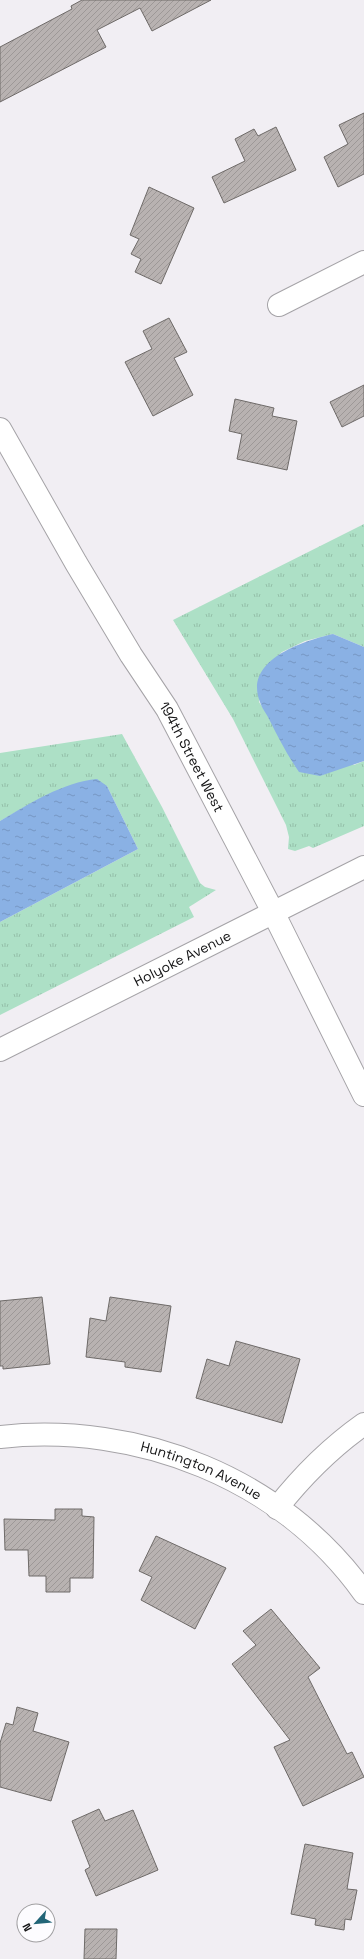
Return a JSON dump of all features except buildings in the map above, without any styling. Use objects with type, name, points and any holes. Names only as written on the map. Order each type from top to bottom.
[{"type":"street","points":[[279,305],[364,262]]},
{"type":"street","name":"194th Street West","points":[[0,429],[83,576],[131,655],[167,709],[273,912],[364,1094]]},
{"type":"street","name":"Holyoke Avenue","points":[[0,1050],[364,867]]},
{"type":"street","points":[[277,1508],[316,1462],[364,1424]]},
{"type":"street","name":"Huntington Avenue","points":[[0,1437],[37,1434],[79,1435],[106,1438],[147,1447],[205,1467],[243,1486],[277,1508],[327,1550],[364,1593]]},
{"type":"green space","points":[[364,524],[364,647],[333,634],[305,641],[282,652],[264,669],[259,702],[269,717],[354,765],[364,761],[364,826],[313,848],[309,846],[295,851],[288,849],[289,837],[286,825],[233,719],[173,620]]},
{"type":"green space","points":[[122,734],[162,807],[200,883],[205,887],[216,890],[189,907],[194,917],[0,1015],[0,922],[138,849],[107,786],[30,804],[0,821],[0,753]]},
{"type":"water","points":[[333,634],[364,647],[364,761],[320,776],[299,772],[262,707],[257,687],[260,675],[268,664],[279,655],[307,642]]},
{"type":"water","points":[[97,779],[107,786],[138,849],[0,922],[0,821],[34,801],[59,789],[72,784]]}]
